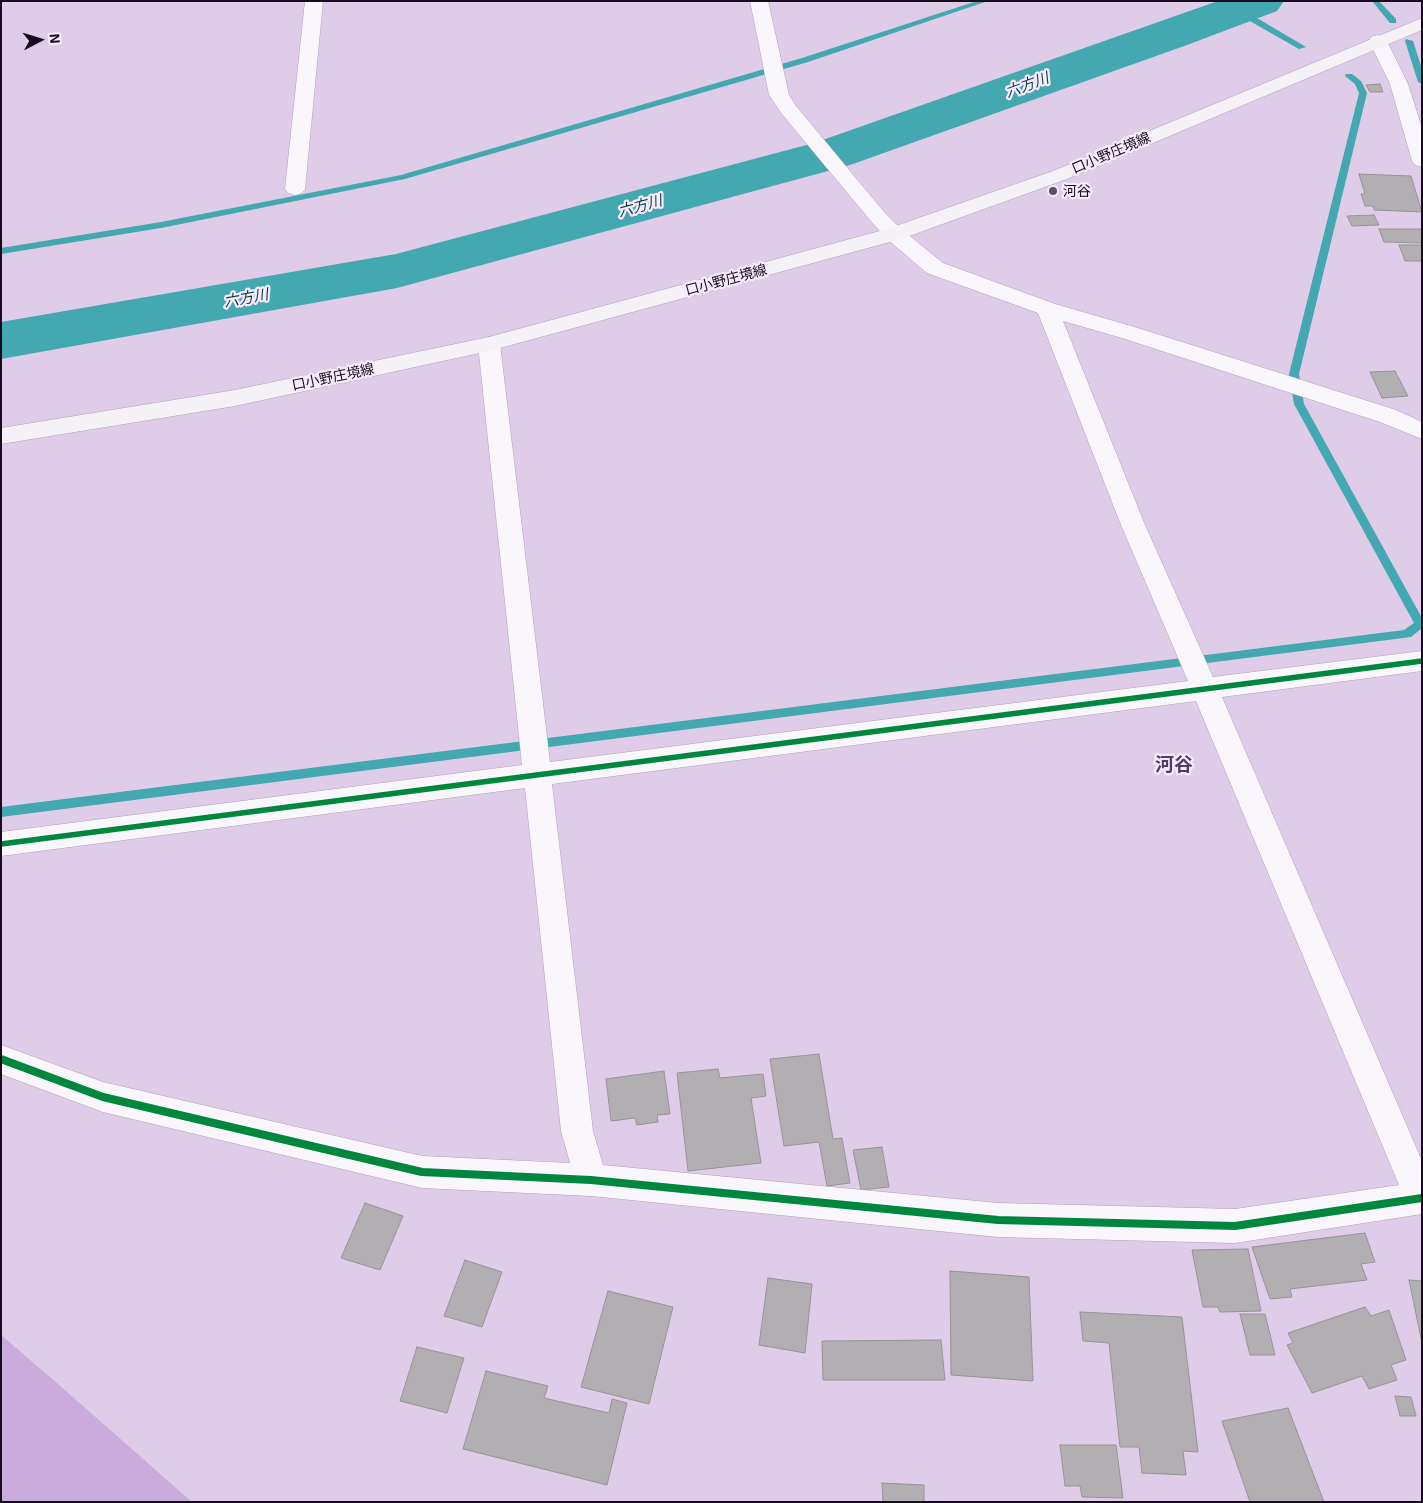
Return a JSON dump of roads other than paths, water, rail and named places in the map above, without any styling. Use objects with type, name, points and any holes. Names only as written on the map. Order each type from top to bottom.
[{"type":"main road","name":"口小野庄境線","points":[[1,436],[235,398],[489,344],[894,234],[1060,175],[1422,23]]},
{"type":"street","points":[[295,189],[314,1]]},
{"type":"street","points":[[759,1],[779,95],[789,110],[877,216],[894,234],[935,268],[1047,308],[1388,416],[1422,431]]},
{"type":"street","points":[[1378,41],[1399,84],[1422,161]]},
{"type":"street","points":[[1,1059],[103,1097],[422,1172],[591,1180],[998,1220],[1235,1226],[1421,1198],[1205,689],[1126,509],[1047,308]]},
{"type":"street","points":[[489,344],[577,1131],[591,1180]]},
{"type":"street","points":[[1,844],[1422,661]]},
{"type":"waterway","points":[[1,251],[161,225],[402,177],[805,60],[985,1]]},
{"type":"waterway","name":"六方川","points":[[1,341],[397,271],[832,154],[1171,35],[1261,1]]},
{"type":"waterway","points":[[1375,1],[1393,21]]},
{"type":"waterway","points":[[1237,10],[1302,47]]},
{"type":"waterway","points":[[1409,41],[1422,82]]},
{"type":"waterway","points":[[1,812],[1407,634],[1420,624],[1299,404],[1294,374],[1363,93],[1358,83],[1349,76]]},
{"type":"place","name":"河谷","points":[[1053,191]]},
{"type":"district","name":"河谷","points":[[1174,765]]}]
